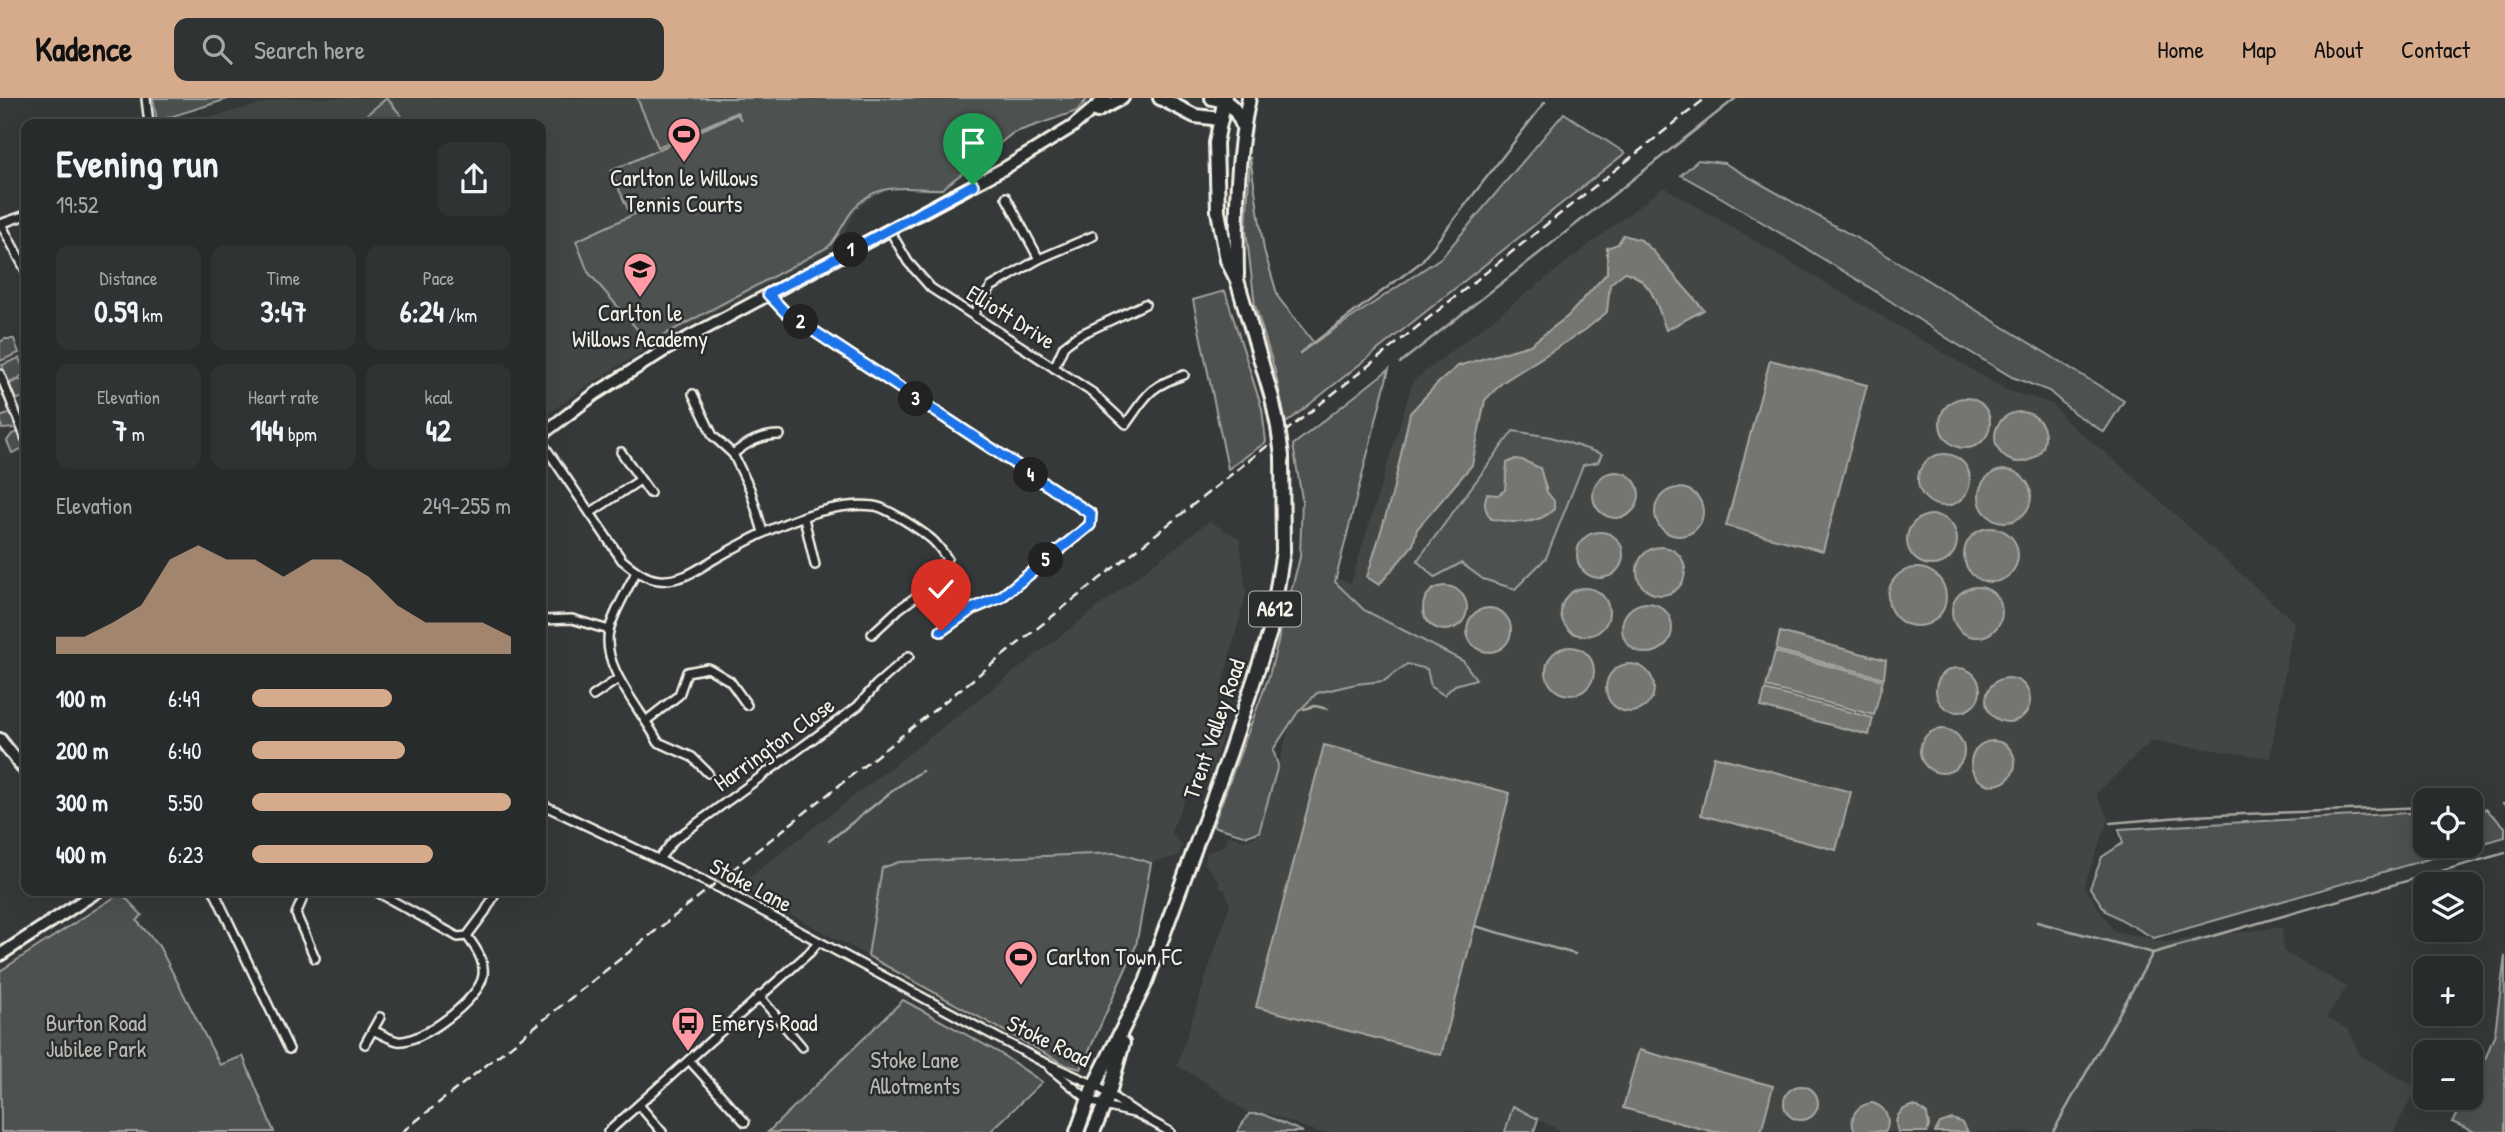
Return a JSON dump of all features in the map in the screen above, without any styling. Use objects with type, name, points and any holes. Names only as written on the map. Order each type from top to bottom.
[{"type":"main road","points":[[1160,98],[1195,116],[1221,119],[1237,112]]},
{"type":"main road","points":[[1237,112],[1239,98]]},
{"type":"main road","name":"Trent Valley Road","points":[[1237,279],[1236,209],[1243,127],[1249,98]]},
{"type":"main road","points":[[1221,99],[1237,112],[1243,127]]},
{"type":"main road","name":"Trent Valley Road","points":[[1077,1132],[1095,1085],[1146,982],[1229,755],[1270,632],[1277,599],[1283,551],[1282,456],[1272,398],[1237,279],[1227,260],[1218,211],[1216,143],[1221,119],[1221,99]]},
{"type":"main road","name":"Trent Valley Road","points":[[1093,1132],[1109,1093],[1129,1019]]},
{"type":"street","points":[[146,98],[148,119]]},
{"type":"street","points":[[1085,118],[1106,98]]},
{"type":"street","points":[[546,431],[595,394],[665,350],[1005,168],[1085,118],[1123,98]]},
{"type":"street","points":[[1006,197],[1039,259]]},
{"type":"street","points":[[21,217],[0,224],[21,262]]},
{"type":"street","name":"Elliott Drive","points":[[889,229],[908,262],[931,288],[1093,393],[1126,424],[1148,394],[1163,382],[1184,375]]},
{"type":"street","points":[[973,315],[991,287],[1039,259],[1093,236]]},
{"type":"street","points":[[768,294],[785,312],[1091,514],[1090,525],[1001,597],[972,609],[941,631]]},
{"type":"street","points":[[1054,368],[1065,346],[1077,336],[1145,304]]},
{"type":"street","points":[[0,374],[21,426]]},
{"type":"street","points":[[693,394],[712,436],[733,454],[750,489],[763,532]]},
{"type":"street","points":[[769,424],[770,435]]},
{"type":"street","points":[[733,454],[744,444],[765,435],[780,435]]},
{"type":"street","points":[[546,448],[622,560],[636,572],[659,580],[688,576],[763,532],[804,518],[840,507],[877,506],[932,538],[947,558],[936,582],[899,609],[872,634]]},
{"type":"street","points":[[621,452],[650,493]]},
{"type":"street","points":[[590,513],[640,480]]},
{"type":"street","points":[[804,518],[816,565]]},
{"type":"street","points":[[636,572],[609,630],[608,652],[618,679],[647,720],[658,742],[692,757],[708,773]]},
{"type":"street","points":[[546,620],[572,619],[609,630]]},
{"type":"street","name":"Harrington Close","points":[[659,859],[674,840],[858,706],[876,685],[909,656]]},
{"type":"street","points":[[647,720],[679,695],[687,672],[708,668],[730,681],[747,705]]},
{"type":"street","points":[[593,696],[618,679]]},
{"type":"street","points":[[0,739],[21,766]]},
{"type":"street","name":"Stoke Lane","points":[[546,810],[719,888],[940,1007]]},
{"type":"street","points":[[0,955],[89,896]]},
{"type":"street","points":[[216,896],[289,1049]]},
{"type":"street","points":[[304,896],[296,914],[315,958]]},
{"type":"street","points":[[383,896],[458,937],[467,936],[494,896]]},
{"type":"street","points":[[373,1030],[397,1041],[413,1040],[455,1012],[473,996],[484,977],[484,965],[467,936]]},
{"type":"street","points":[[608,1132],[817,943]]},
{"type":"street","points":[[759,996],[802,1047]]},
{"type":"street","name":"Stoke Road","points":[[940,1007],[1041,1061],[1095,1085],[1138,1114]]},
{"type":"street","points":[[365,1044],[380,1017]]},
{"type":"street","points":[[689,1060],[745,1122]]},
{"type":"street","points":[[1041,1061],[1089,1100],[1138,1114],[1170,1132]]},
{"type":"street","points":[[639,1105],[662,1132]]},
{"type":"shaded area","name":"Carlton le Willows Academy","points":[[284,98],[1093,98],[1078,112],[1014,134],[943,191],[895,188],[876,194],[857,209],[840,240],[830,249],[647,348],[546,415],[546,119],[204,119]]},
{"type":"shaded area","points":[[1664,187],[2006,390],[2053,404],[2069,424],[2118,463],[2294,622],[2270,758],[2151,741],[2096,794],[2109,819],[2084,886],[2114,931],[2166,942],[2282,927],[2283,951],[2347,987],[2326,1017],[2349,1030],[2360,1055],[2413,1086],[2413,1095],[2393,1132],[1563,1132],[1513,1107],[1505,1132],[1318,1132],[1269,1114],[1249,1114],[1201,1079],[1177,1066],[1230,904],[1225,890],[1219,888],[1219,881],[1204,863],[1207,853],[1225,845],[1228,835],[1244,840],[1253,838],[1259,832],[1333,577],[1351,583],[1413,381]]},
{"type":"shaded area","points":[[1623,235],[1641,240],[1653,251],[1704,310],[1666,330],[1648,287],[1635,276],[1625,272],[1610,284],[1607,312],[1585,330],[1503,382],[1485,400],[1472,465],[1417,529],[1413,545],[1379,585],[1367,577],[1392,495],[1410,413],[1458,366],[1530,345],[1568,316],[1607,273],[1607,248],[1618,244]]},
{"type":"shaded area","points":[[1770,360],[1867,385],[1823,551],[1726,526]]},
{"type":"shaded area","points":[[1965,398],[1983,405],[1990,423],[1983,441],[1965,448],[1947,441],[1940,423],[1947,405]]},
{"type":"shaded area","points":[[2020,412],[2037,420],[2045,437],[2037,454],[2020,462],[2003,454],[1995,437],[2003,420]]},
{"type":"shaded area","points":[[1944,454],[1954,456],[1962,462],[1968,470],[1968,490],[1962,498],[1954,504],[1944,506],[1934,504],[1926,498],[1920,490],[1918,480],[1920,470],[1926,462],[1934,456]]},
{"type":"shaded area","points":[[1515,459],[1540,468],[1547,492],[1554,501],[1554,509],[1533,521],[1491,519],[1485,507],[1487,494],[1498,495],[1505,490],[1507,463]]},
{"type":"shaded area","points":[[2005,470],[2015,472],[2023,478],[2029,486],[2029,506],[2023,514],[2015,520],[2005,522],[1995,520],[1987,514],[1981,506],[1979,496],[1981,486],[1987,478],[1995,472]]},
{"type":"shaded area","points":[[1616,472],[1633,478],[1639,495],[1633,512],[1616,518],[1599,512],[1593,495],[1599,478]]},
{"type":"shaded area","points":[[1679,488],[1696,495],[1703,512],[1696,529],[1679,536],[1662,529],[1655,512],[1662,495]]},
{"type":"shaded area","points":[[1932,515],[1950,522],[1957,540],[1950,558],[1932,565],[1914,558],[1907,540],[1914,522]]},
{"type":"shaded area","points":[[1209,521],[1240,539],[1246,594],[1214,715],[1224,732],[1210,774],[1191,785],[1171,831],[1182,846],[1178,856],[1151,863],[1116,853],[899,862],[882,868],[868,956],[738,886]]},
{"type":"shaded area","points":[[1991,528],[2010,536],[2018,555],[2010,574],[1991,582],[1972,574],[1964,555],[1972,536]]},
{"type":"shaded area","points":[[1600,532],[1617,538],[1623,555],[1617,572],[1600,578],[1583,572],[1577,555],[1583,538]]},
{"type":"shaded area","points":[[1661,547],[1678,554],[1685,571],[1678,588],[1661,595],[1644,588],[1637,571],[1644,554]]},
{"type":"shaded area","points":[[1917,568],[1928,570],[1941,581],[1946,597],[1944,608],[1933,621],[1917,626],[1906,624],[1893,613],[1888,597],[1890,586],[1901,573]]},
{"type":"shaded area","points":[[1445,586],[1461,592],[1467,608],[1461,624],[1445,630],[1429,624],[1423,608],[1429,592]]},
{"type":"shaded area","points":[[1977,587],[1995,594],[2002,612],[1995,630],[1977,637],[1959,630],[1952,612],[1959,594]]},
{"type":"shaded area","points":[[1585,588],[1602,595],[1609,612],[1602,629],[1585,636],[1568,629],[1561,612],[1568,595]]},
{"type":"shaded area","points":[[1647,603],[1664,611],[1672,628],[1664,645],[1647,653],[1630,645],[1622,628],[1630,611]]},
{"type":"shaded area","points":[[1489,608],[1498,609],[1505,614],[1510,621],[1510,639],[1505,646],[1498,651],[1489,652],[1480,651],[1473,646],[1468,639],[1467,630],[1468,621],[1473,614],[1480,609]]},
{"type":"shaded area","points":[[1780,632],[1886,660],[1884,678],[1776,650]]},
{"type":"shaded area","points":[[1570,647],[1587,654],[1594,671],[1587,688],[1570,695],[1553,688],[1546,671],[1553,654]]},
{"type":"shaded area","points":[[1775,652],[1883,680],[1874,715],[1766,687]]},
{"type":"shaded area","points":[[1630,664],[1647,671],[1654,688],[1647,705],[1630,712],[1613,705],[1606,688],[1613,671]]},
{"type":"shaded area","points":[[1958,668],[1974,674],[1980,690],[1974,706],[1958,712],[1942,706],[1936,690],[1942,674]]},
{"type":"shaded area","points":[[2008,678],[2023,685],[2030,700],[2023,715],[2008,722],[1993,715],[1986,700],[1993,685]]},
{"type":"shaded area","points":[[1765,690],[1873,718],[1869,735],[1761,707]]},
{"type":"shaded area","points":[[1942,729],[1958,735],[1964,751],[1958,767],[1942,773],[1926,767],[1920,751],[1926,735]]},
{"type":"shaded area","points":[[1993,741],[2009,747],[2015,763],[2009,779],[1993,785],[1977,779],[1971,763],[1977,747]]},
{"type":"shaded area","points":[[1324,745],[1510,793],[1441,1055],[1256,1007]]},
{"type":"shaded area","points":[[1714,756],[1851,792],[1836,850],[1701,815]]},
{"type":"shaded area","points":[[1639,1050],[1773,1086],[1761,1132],[1714,1132],[1623,1108]]},
{"type":"shaded area","points":[[1801,1086],[1813,1091],[1818,1103],[1813,1115],[1801,1120],[1789,1115],[1784,1103],[1789,1091]]},
{"type":"shaded area","points":[[1872,1103],[1881,1107],[1886,1114],[1886,1131],[1855,1132],[1852,1121],[1855,1113],[1862,1106]]},
{"type":"shaded area","points":[[1912,1106],[1927,1114],[1927,1132],[1898,1132],[1898,1115]]},
{"type":"shaded area","points":[[1952,1119],[1961,1122],[1968,1132],[1935,1132],[1940,1123]]},
{"type":"green space","points":[[153,98],[231,98],[163,119],[157,119]]},
{"type":"green space","points":[[387,98],[404,119],[361,119]]},
{"type":"green space","name":"Carlton le Willows Academy","points":[[637,98],[1088,98],[1077,111],[1013,133],[942,189],[894,188],[872,194],[853,210],[828,247],[649,343],[588,272],[576,241],[667,199],[630,214],[611,171],[737,114],[741,120],[737,112],[658,147]]},
{"type":"green space","points":[[1564,113],[1625,153],[1286,423],[1275,371],[1255,305],[1246,230],[1250,157],[1264,250],[1278,297],[1314,343],[1442,257]]},
{"type":"green space","points":[[1698,160],[1724,163],[1883,253],[2124,401],[2104,432],[2074,413],[2049,391],[2012,377],[1858,280],[1681,175]]},
{"type":"green space","points":[[1225,291],[1262,409],[1266,442],[1228,469],[1193,300]]},
{"type":"green space","points":[[14,339],[19,353],[0,361],[0,342]]},
{"type":"green space","points":[[19,358],[21,376],[9,383],[2,365]]},
{"type":"green space","points":[[1389,369],[1335,582],[1364,610],[1463,661],[1476,679],[1455,685],[1444,695],[1431,687],[1427,669],[1407,664],[1384,681],[1317,693],[1298,712],[1273,750],[1278,765],[1259,832],[1247,836],[1213,826],[1269,676],[1300,557],[1302,499],[1293,445]]},
{"type":"green space","points":[[21,380],[21,398],[15,400],[9,384]]},
{"type":"green space","points":[[11,413],[16,428],[2,429],[0,417]]},
{"type":"green space","points":[[1513,431],[1551,437],[1602,454],[1598,462],[1583,465],[1546,558],[1515,589],[1483,579],[1461,563],[1435,577],[1417,561]]},
{"type":"green space","points":[[18,432],[21,449],[12,453],[7,441],[12,434]]},
{"type":"green space","points":[[2483,809],[2505,827],[2505,837],[2483,843]]},
{"type":"green space","points":[[2413,813],[2413,858],[2432,858],[2154,938],[2106,911],[2090,888],[2102,857],[2123,843],[2119,829]]},
{"type":"green space","name":"Carlton Town FC","points":[[1117,853],[1151,863],[1136,946],[1081,1069],[1066,1065],[868,956],[882,868],[899,862]]},
{"type":"green space","name":"Burton Road Jubilee Park","points":[[116,896],[124,896],[142,915],[137,921],[159,946],[220,1065],[243,1056],[274,1132],[1,1132],[0,971]]},
{"type":"green space","points":[[2505,956],[2505,1132],[2475,1132],[2452,1122],[2461,1110],[2483,1110],[2483,1065],[2495,1033]]},
{"type":"green space","name":"Stoke Lane Allotments","points":[[903,1000],[998,1052],[1042,1082],[990,1132],[768,1132]]},
{"type":"green space","points":[[1513,1106],[1538,1119],[1534,1132],[1505,1132]]},
{"type":"green space","points":[[1249,1114],[1262,1114],[1303,1132],[1237,1132]]},
{"type":"waterway","points":[[1400,363],[1736,98]]},
{"type":"waterway","points":[[1300,353],[1421,262],[1545,102]]},
{"type":"waterway","points":[[1304,709],[1315,706],[1328,709]]},
{"type":"waterway","points":[[829,841],[922,771]]},
{"type":"waterway","points":[[2110,823],[2192,816],[2413,808]]},
{"type":"waterway","points":[[2037,922],[2153,953],[2505,853]]},
{"type":"waterway","points":[[1475,926],[1575,954]]},
{"type":"waterway","points":[[2053,1132],[2153,953]]},
{"type":"railway","points":[[402,1132],[1706,98]]},
{"type":"place","name":"Carlton le Willows Tennis Courts","points":[[684,164]]},
{"type":"place","name":"Carlton le Willows Academy","points":[[640,299]]},
{"type":"place","name":"Carlton Town FC","points":[[1021,987]]},
{"type":"place","name":"Emerys Road","points":[[688,1053]]},
{"type":"route","points":[[941,631],[972,609],[1001,597],[1090,525],[1091,514],[785,312],[768,294],[973,185]]}]
